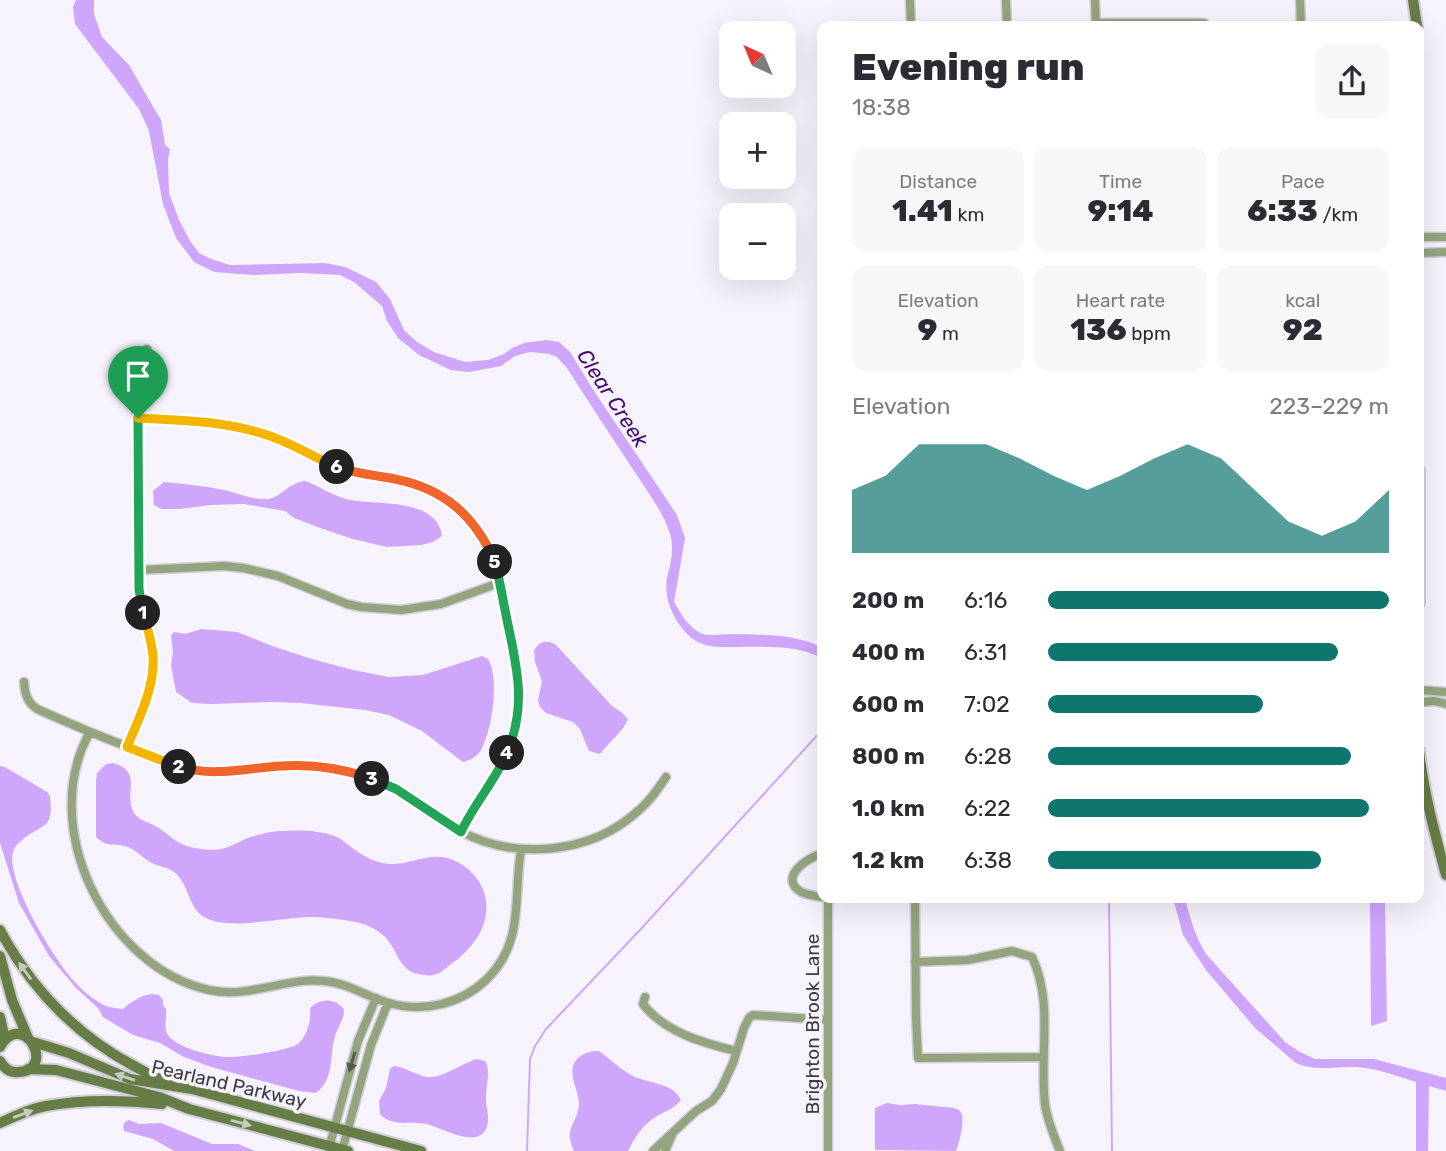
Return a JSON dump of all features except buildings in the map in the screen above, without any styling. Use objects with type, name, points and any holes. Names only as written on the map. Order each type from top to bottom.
[{"type":"main road","points":[[1413,0],[1416,21]]},
{"type":"main road","points":[[1424,788],[1446,875]]},
{"type":"main road","points":[[0,930],[32,981],[79,1030],[117,1057],[155,1077],[192,1089]]},
{"type":"main road","points":[[0,956],[12,1000],[37,1053],[33,1065],[28,1069]]},
{"type":"main road","points":[[0,1017],[3,1043]]},
{"type":"main road","name":"Pearland Parkway","points":[[3,1043],[16,1034],[130,1079],[192,1089],[421,1151]]},
{"type":"main road","points":[[0,1061],[4,1068],[10,1071],[0,1078]]},
{"type":"main road","name":"Pearland Parkway","points":[[10,1071],[16,1073],[28,1069],[57,1070],[159,1097],[189,1109],[344,1150]]},
{"type":"main road","points":[[0,1123],[46,1106],[86,1102],[138,1101],[189,1109]]},
{"type":"street","points":[[910,0],[911,21]]},
{"type":"street","points":[[1006,0],[1007,21]]},
{"type":"street","points":[[1095,0],[1096,21]]},
{"type":"street","points":[[1300,0],[1301,21]]},
{"type":"street","points":[[1424,237],[1446,237]]},
{"type":"street","points":[[1424,253],[1446,252]]},
{"type":"street","points":[[127,747],[148,696],[153,671],[151,641],[141,601],[139,570],[138,388],[147,349]]},
{"type":"street","points":[[138,418],[237,426],[282,440],[347,471],[409,482],[432,490],[455,506],[479,532],[495,563],[520,694],[514,733],[501,767],[461,832]]},
{"type":"street","points":[[139,570],[224,566],[243,568],[278,576],[347,604],[401,610],[441,604],[499,583]]},
{"type":"street","points":[[24,682],[26,696],[33,706],[90,732],[183,768],[235,772],[304,765],[346,771],[396,789],[461,832],[491,844],[521,850],[569,846],[614,829],[637,813],[666,778]]},
{"type":"street","points":[[1424,690],[1446,692]]},
{"type":"street","points":[[1424,702],[1446,704]]},
{"type":"street","points":[[90,732],[79,761],[73,796],[79,855],[89,882],[106,917],[139,952],[174,977],[197,987],[241,993],[313,980],[360,990],[388,1003],[418,1007],[438,1006],[455,1001],[476,989],[496,970],[511,941],[517,906],[521,850]]},
{"type":"street","points":[[817,855],[794,872],[793,880],[803,893],[817,896]]},
{"type":"street","name":"Brighton Brook Lane","points":[[828,903],[828,1151]]},
{"type":"street","points":[[915,903],[918,1058],[1044,1058]]},
{"type":"street","points":[[915,962],[968,960],[1012,951],[1032,957],[1039,973],[1045,1006],[1045,1104],[1060,1151]]},
{"type":"street","points":[[645,997],[643,1004],[648,1011],[669,1027],[705,1043],[736,1051]]},
{"type":"street","points":[[329,1148],[358,1041],[376,998]]},
{"type":"street","points":[[344,1150],[371,1045],[388,1003]]},
{"type":"street","points":[[662,1150],[673,1133],[696,1111],[712,1101],[721,1089],[749,1018],[753,1015],[828,1020]]},
{"type":"shaded area","points":[[76,0],[94,0],[94,14],[102,37],[129,65],[161,120],[165,145],[170,149],[169,193],[179,220],[199,253],[230,265],[325,263],[345,267],[376,282],[390,299],[404,330],[417,342],[434,352],[465,362],[488,360],[524,343],[547,340],[559,342],[570,352],[677,515],[685,538],[674,602],[686,621],[698,632],[706,635],[766,635],[801,640],[817,646],[817,656],[791,649],[718,647],[698,642],[687,634],[676,620],[667,595],[672,549],[666,524],[567,368],[557,357],[530,352],[515,356],[501,366],[469,372],[451,370],[419,355],[398,338],[387,321],[382,306],[354,282],[340,275],[214,272],[194,262],[176,238],[163,204],[149,131],[139,109],[75,24],[73,7]]},
{"type":"shaded area","points":[[305,481],[346,499],[402,505],[429,514],[438,523],[442,536],[421,545],[387,547],[323,529],[294,518],[285,511],[244,504],[179,509],[161,509],[154,505],[153,491],[164,482],[209,487],[267,499]]},
{"type":"shaded area","points":[[202,629],[237,632],[312,659],[389,677],[423,675],[482,656],[488,659],[494,679],[491,718],[485,741],[477,755],[463,762],[422,731],[389,715],[301,703],[192,703],[176,692],[171,665],[171,635],[174,632],[185,634]]},
{"type":"shaded area","points":[[543,642],[556,645],[612,706],[628,719],[600,754],[589,751],[580,729],[573,722],[546,713],[540,707],[538,700],[542,681],[534,650]]},
{"type":"shaded area","points":[[113,763],[128,771],[131,804],[135,814],[185,846],[218,850],[266,833],[308,831],[338,837],[378,862],[397,864],[432,857],[456,861],[472,873],[483,889],[486,909],[480,932],[457,960],[438,973],[428,975],[406,968],[384,936],[362,924],[314,917],[228,923],[204,917],[194,907],[177,874],[152,863],[129,847],[107,844],[96,837],[97,773],[106,764]]},
{"type":"shaded area","points":[[0,766],[50,796],[48,821],[16,846],[12,862],[32,917],[54,955],[79,987],[112,1008],[123,1009],[144,996],[159,995],[166,1009],[165,1026],[172,1040],[194,1050],[224,1057],[263,1053],[294,1046],[307,1031],[310,1008],[323,1001],[332,1001],[344,1009],[344,1013],[335,1036],[329,1074],[316,1093],[299,1091],[211,1067],[184,1057],[160,1043],[133,1035],[103,1017],[98,1008],[76,988],[49,956],[19,903],[0,843]]},
{"type":"shaded area","points":[[1174,903],[1186,903],[1193,927],[1206,954],[1285,1042],[1300,1052],[1315,1059],[1374,1059],[1446,1078],[1446,1091],[1429,1086],[1428,1151],[1416,1151],[1416,1082],[1364,1068],[1318,1068],[1296,1063],[1255,1028],[1206,970],[1183,935]]},
{"type":"shaded area","points":[[1370,903],[1385,903],[1387,1021],[1371,1026]]},
{"type":"shaded area","points":[[599,1051],[637,1078],[672,1090],[681,1100],[648,1123],[628,1151],[574,1151],[571,1143],[570,1131],[579,1104],[573,1066],[579,1057]]},
{"type":"shaded area","points":[[476,1059],[485,1061],[488,1070],[488,1120],[483,1133],[477,1137],[460,1136],[426,1124],[390,1121],[380,1114],[379,1101],[386,1088],[390,1069],[394,1066],[432,1077],[445,1074]]},
{"type":"shaded area","points":[[887,1103],[959,1110],[962,1124],[956,1151],[875,1150],[875,1108]]},
{"type":"shaded area","points":[[129,1120],[139,1124],[161,1123],[212,1144],[238,1144],[255,1151],[174,1151],[153,1139],[124,1131],[123,1126]]},
{"type":"waterway","points":[[527,1151],[530,1059],[546,1029],[817,735]]},
{"type":"waterway","points":[[1109,903],[1112,1151]]},
{"type":"route","points":[[138,418],[237,426],[282,440],[347,471],[421,486],[432,490],[455,506],[479,532],[491,552],[498,574],[520,694],[514,733],[501,767],[461,832],[396,789],[346,771],[304,765],[235,772],[195,771],[127,747],[148,696],[153,671],[151,641],[139,589],[138,418]]},
{"type":"water label","name":"Clear Creek","points":[[613,398]]}]
